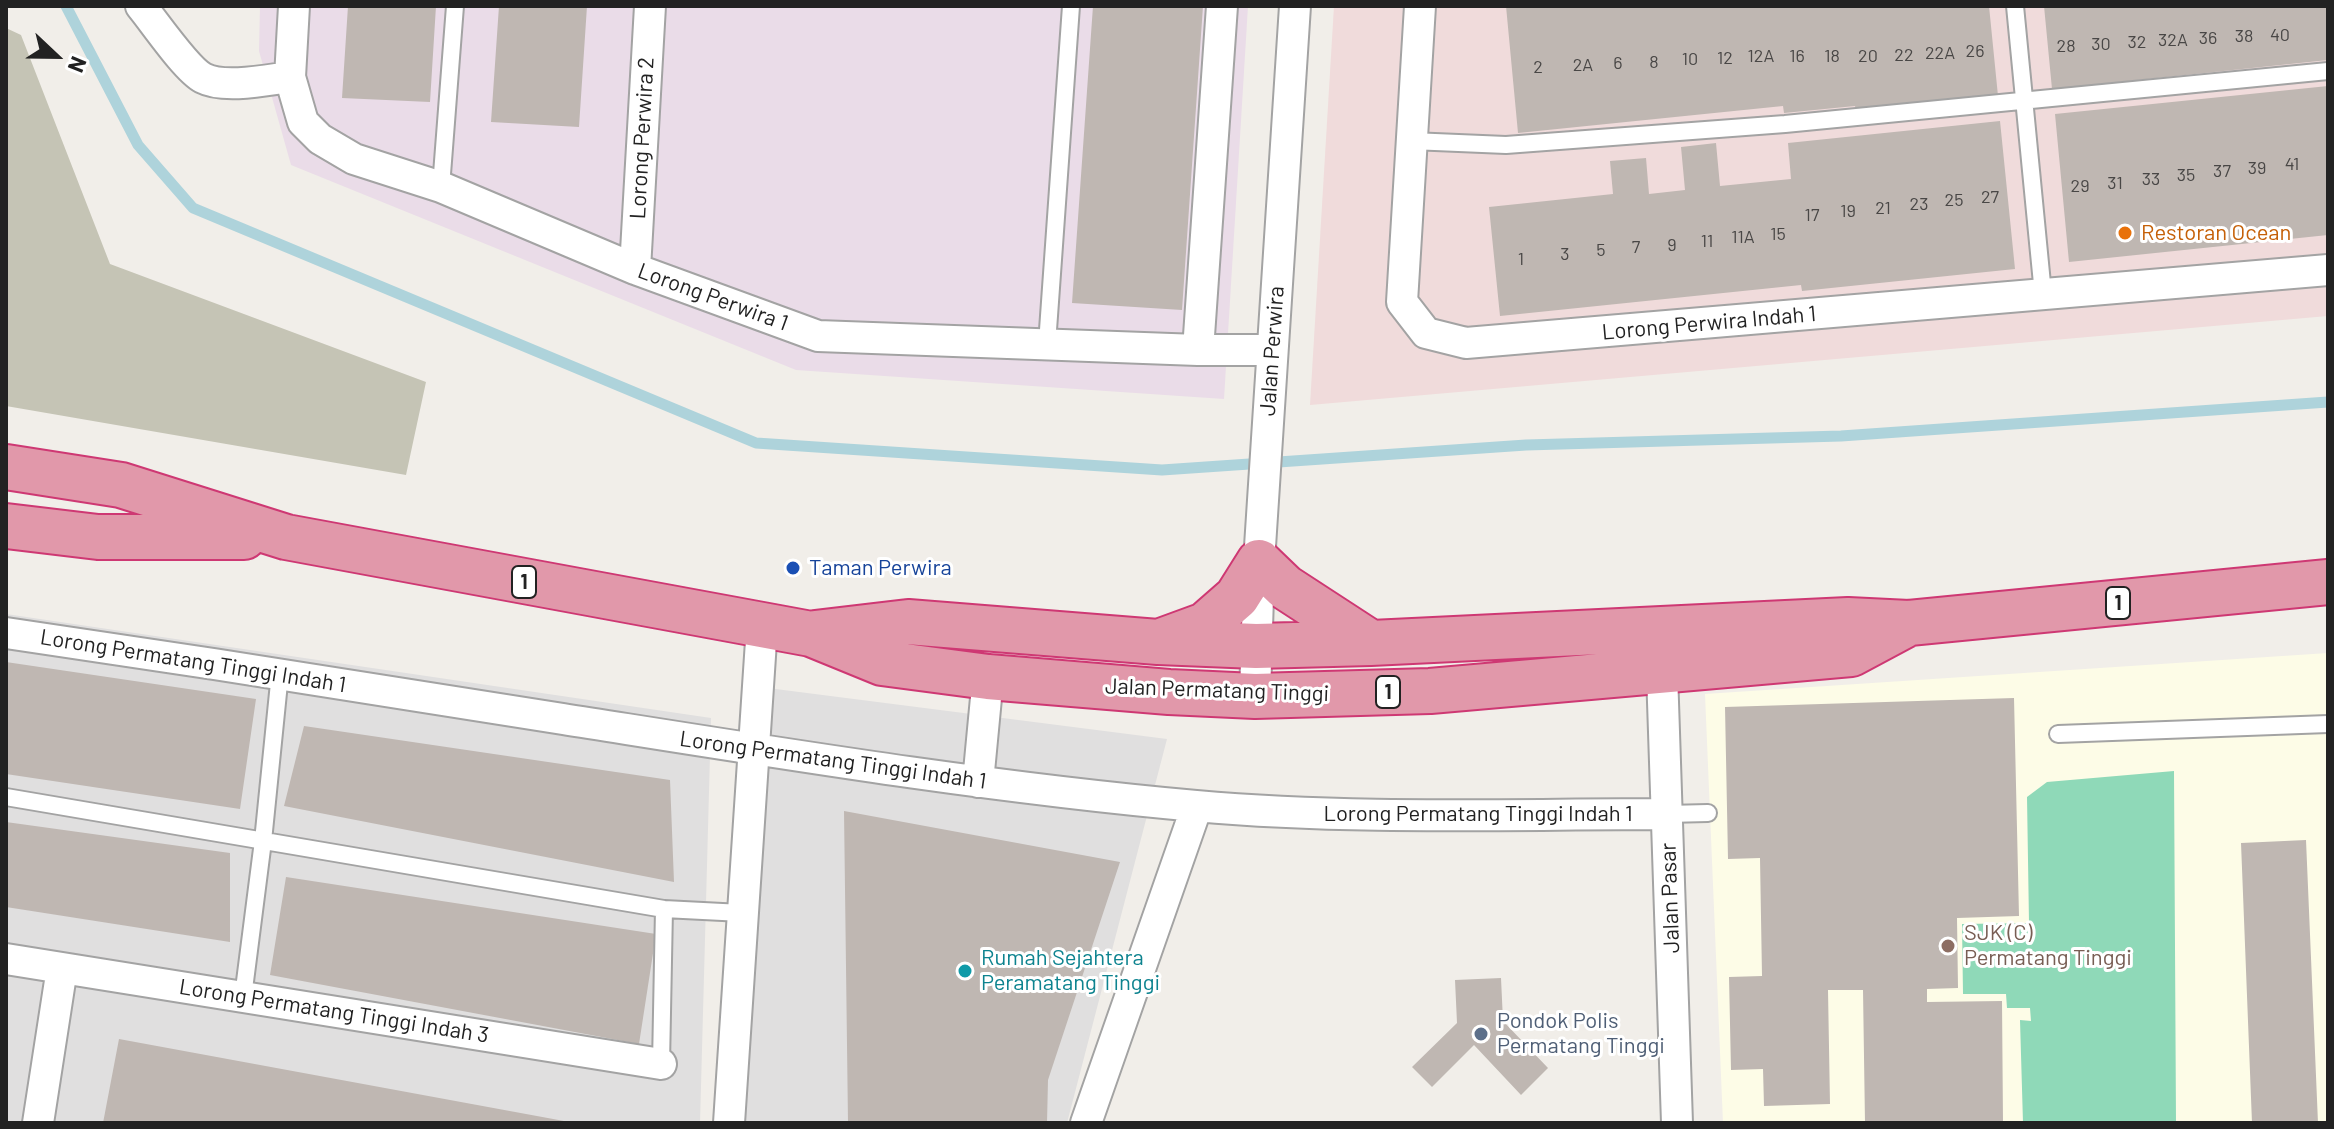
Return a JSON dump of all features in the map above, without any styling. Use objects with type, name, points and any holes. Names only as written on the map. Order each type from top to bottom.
[{"type":"highway","name":"Jalan Permatang Tinggi","points":[[6,467],[121,485],[286,537],[811,634],[882,663],[988,677],[1169,692],[1255,696],[1430,691],[1662,672],[1851,654],[1909,623]]},
{"type":"highway","name":"Jalan Permatang Tinggi","points":[[6,526],[98,537],[286,537]]},
{"type":"highway","points":[[1158,642],[1205,625],[1237,597],[1259,562],[1285,587],[1371,643]]},
{"type":"highway","name":"Jalan Permatang Tinggi","points":[[811,634],[908,622],[1158,642],[1256,646],[1371,643],[1848,620],[1909,623],[2328,582]]},
{"type":"street","points":[[141,6],[181,57],[203,78],[230,84],[290,77]]},
{"type":"street","name":"Lorong Perwira 1","points":[[294,6],[290,77],[303,122],[320,139],[354,159],[441,187],[635,269],[818,336],[1272,350]]},
{"type":"street","name":"Lorong Perwira 2","points":[[635,269],[650,6]]},
{"type":"street","points":[[1198,350],[1222,6]]},
{"type":"street","name":"Jalan Perwira","points":[[1255,696],[1259,562],[1295,6]]},
{"type":"street","name":"Lorong Perwira Indah 1","points":[[1420,6],[1402,302],[1426,333],[1466,343],[2328,270]]},
{"type":"street","points":[[729,1123],[762,626]]},
{"type":"street","name":"Lorong Permatang Tinggi Indah 1","points":[[6,633],[978,782],[1197,806],[1309,814],[1667,814]]},
{"type":"street","name":"Jalan Pasar","points":[[1662,672],[1677,1123]]},
{"type":"street","points":[[978,782],[988,677]]},
{"type":"street","points":[[1086,1123],[1197,806]]},
{"type":"street","name":"Lorong Permatang Tinggi Indah 3","points":[[6,959],[661,1064]]},
{"type":"street","points":[[38,1123],[62,968]]},
{"type":"lane","points":[[441,187],[455,6]]},
{"type":"lane","points":[[1047,344],[1071,6]]},
{"type":"lane","points":[[2015,6],[2043,294]]},
{"type":"lane","points":[[1411,141],[1506,145],[1785,124],[2328,71]]},
{"type":"lane","points":[[243,997],[280,673]]},
{"type":"lane","points":[[2058,734],[2328,724]]},
{"type":"lane","points":[[6,797],[664,909],[742,913]]},
{"type":"lane","points":[[1667,814],[1708,813]]},
{"type":"lane","points":[[661,1064],[664,909]]},
{"type":"shaded area","points":[[260,6],[1248,6],[1224,399],[796,370],[291,165],[259,51]]},
{"type":"shaded area","points":[[1334,6],[2328,6],[2328,316],[1310,405]]},
{"type":"shaded area","points":[[6,28],[21,35],[110,264],[426,382],[406,475],[6,406]]},
{"type":"shaded area","points":[[6,614],[711,718],[700,1123],[6,1123]]},
{"type":"shaded area","name":"SJK (C) Permatang Tinggi","points":[[2328,653],[2328,1123],[1723,1123],[1705,694]]},
{"type":"shaded area","points":[[760,687],[1167,739],[1067,1123],[721,1123]]},
{"type":"green space","points":[[2174,771],[2176,1123],[2023,1123],[2020,1020],[2031,1021],[2030,1008],[2007,1008],[2006,994],[1963,994],[1962,924],[2029,923],[2027,797],[2047,782]]},
{"type":"building","points":[[348,6],[436,6],[430,102],[342,98]]},
{"type":"building","points":[[499,6],[587,6],[579,127],[491,122]]},
{"type":"building","points":[[1093,6],[1203,6],[1182,310],[1072,303]]},
{"type":"building","points":[[1506,6],[1989,6],[1998,96],[1856,110],[1855,106],[1784,113],[1783,106],[1518,133]]},
{"type":"building","points":[[2044,6],[2328,6],[2328,60],[2052,89]]},
{"type":"building","points":[[2328,86],[2328,235],[2069,262],[2055,114]]},
{"type":"building","points":[[2000,121],[2015,269],[1802,291],[1801,285],[1500,316],[1489,207],[1613,194],[1610,161],[1646,158],[1649,194],[1685,190],[1681,147],[1716,143],[1720,186],[1791,179],[1788,143]]},
{"type":"building","points":[[6,662],[256,699],[240,809],[6,774]]},
{"type":"building","points":[[2014,698],[2019,916],[1957,918],[1958,988],[1927,989],[1927,1002],[2002,1001],[2003,1123],[1865,1123],[1863,990],[1828,990],[1830,1104],[1764,1106],[1763,1069],[1731,1070],[1729,977],[1762,976],[1760,858],[1728,859],[1725,707]]},
{"type":"building","points":[[304,726],[670,780],[674,882],[284,806]]},
{"type":"building","name":"Rumah Sejahtera Peramatang Tinggi","points":[[844,811],[1120,862],[1048,1080],[1047,1123],[848,1123]]},
{"type":"building","points":[[6,822],[230,853],[230,942],[6,907]]},
{"type":"building","points":[[2306,840],[2318,1123],[2252,1123],[2241,843]]},
{"type":"building","points":[[286,877],[656,934],[639,1044],[270,975]]},
{"type":"building","name":"Pondok Polis Permatang Tinggi","points":[[1501,978],[1503,1021],[1548,1068],[1521,1095],[1474,1045],[1432,1087],[1412,1067],[1457,1023],[1455,980]]},
{"type":"building","points":[[119,1039],[564,1121],[564,1123],[103,1123]]},
{"type":"waterway","points":[[66,6],[138,145],[193,208],[756,443],[1162,470],[1526,445],[1841,436],[2328,402]]},
{"type":"place","name":"Restoran Ocean","points":[[2125,233]]},
{"type":"place","name":"Taman Perwira","points":[[793,568]]},
{"type":"place","name":"SJK (C) Permatang Tinggi","points":[[1948,946]]},
{"type":"place","name":"Rumah Sejahtera Peramatang Tinggi","points":[[965,971]]},
{"type":"place","name":"Pondok Polis Permatang Tinggi","points":[[1481,1034]]}]
